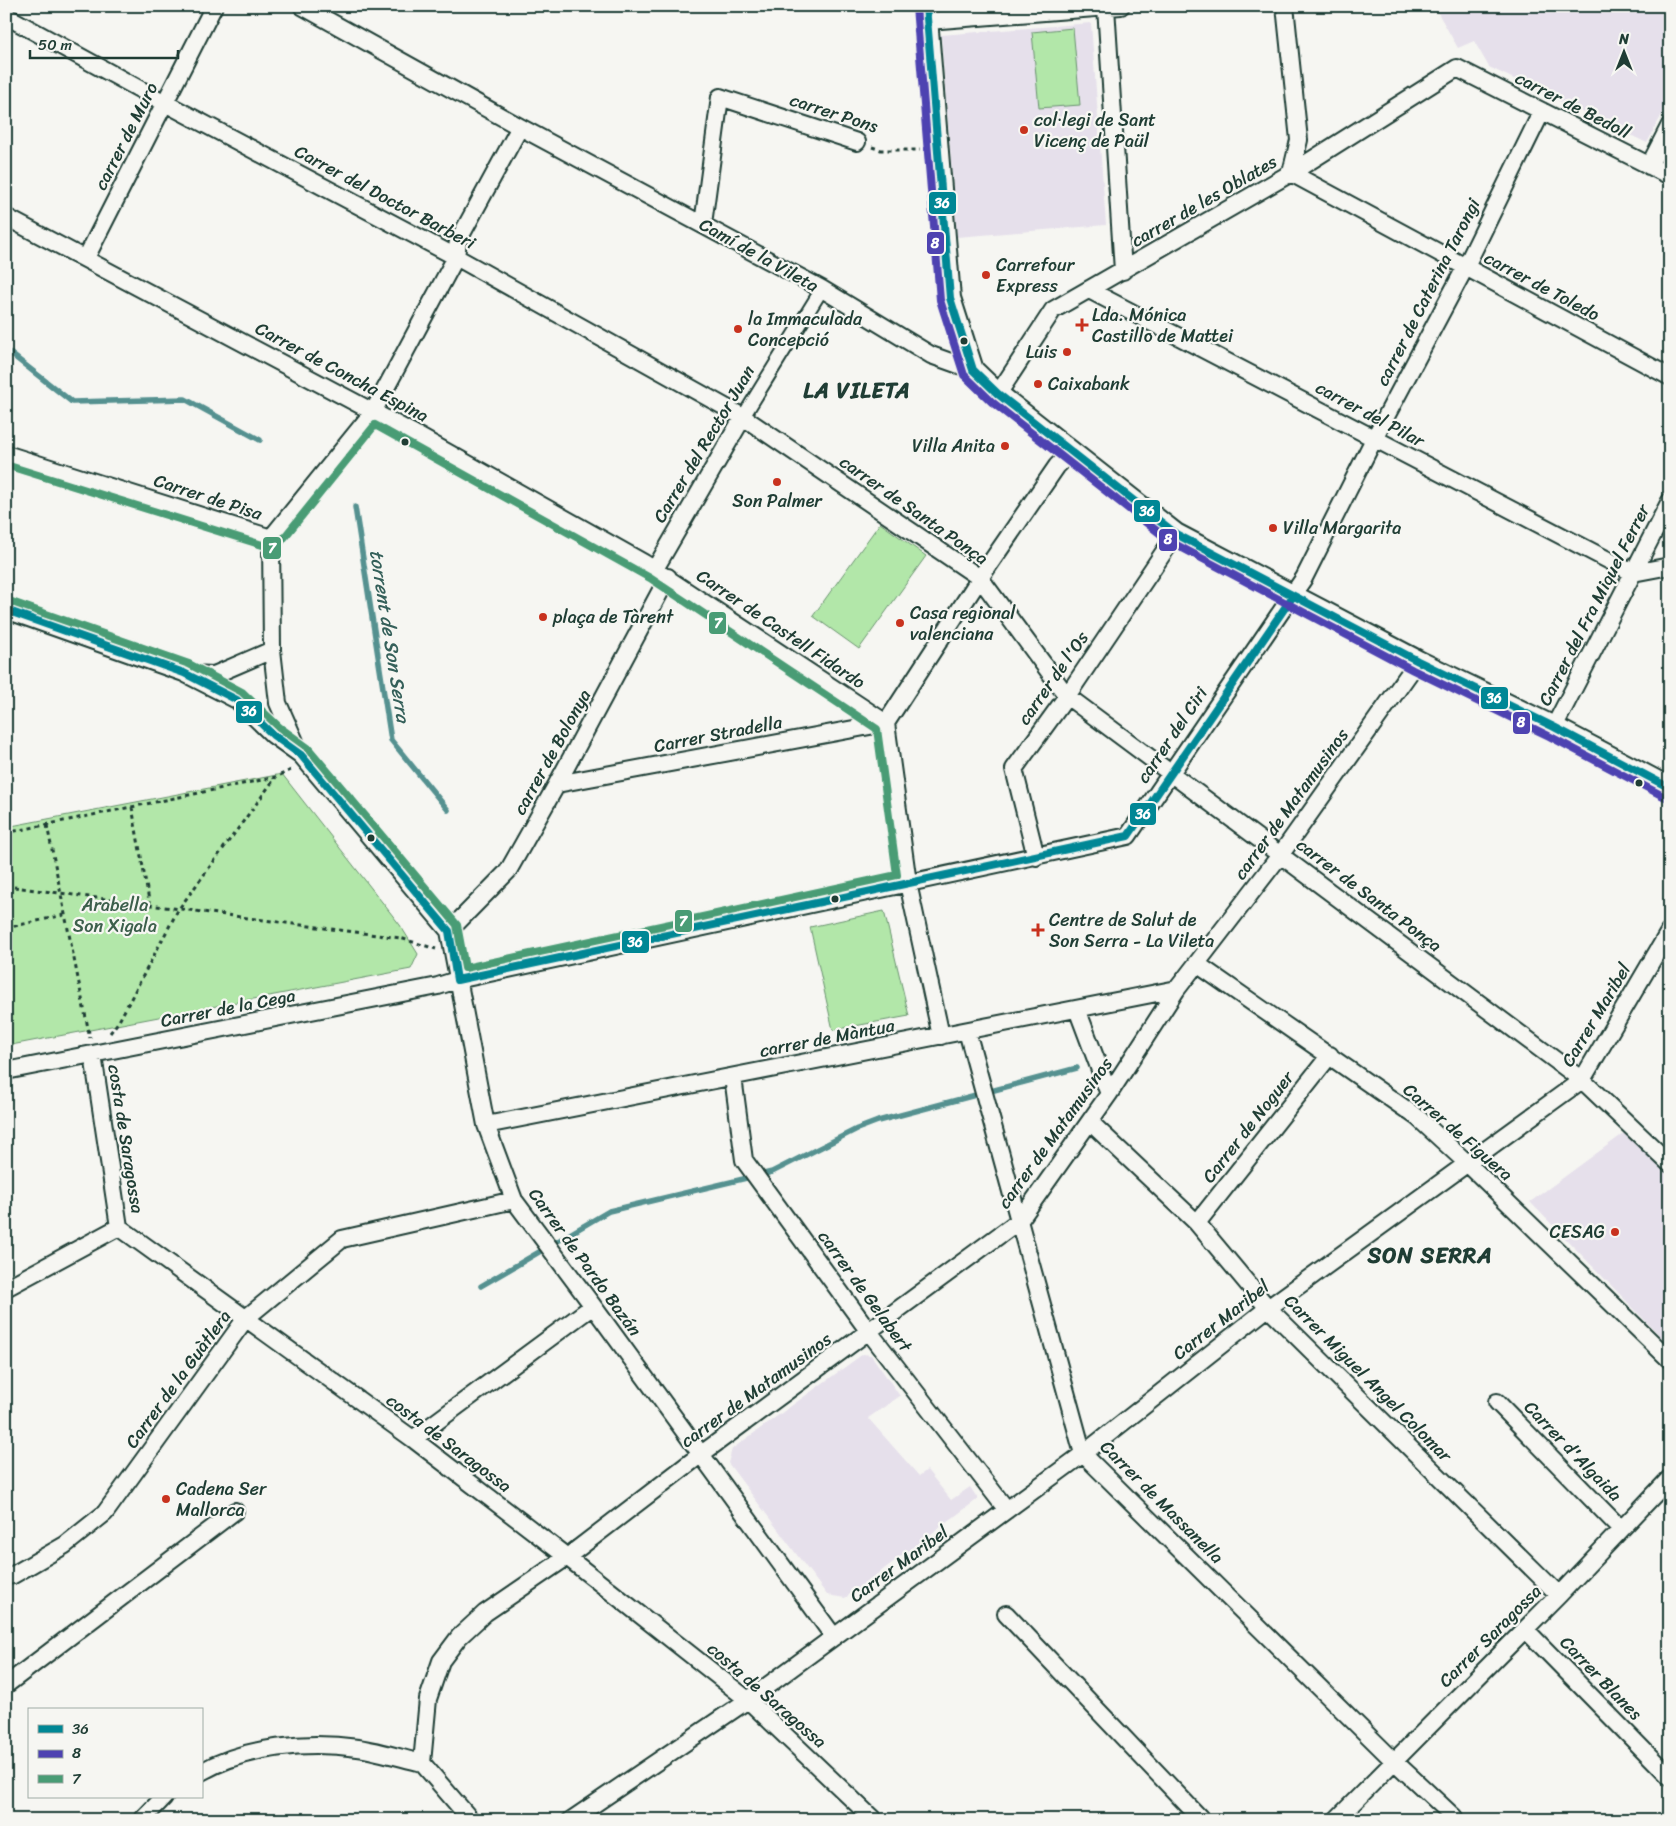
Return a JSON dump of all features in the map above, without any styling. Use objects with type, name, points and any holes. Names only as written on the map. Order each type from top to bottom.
[{"type":"street","name":"carrer de Muro","points":[[86,258],[214,6]]},
{"type":"street","name":"Camí de la Vileta","points":[[302,6],[520,127],[703,224],[822,290],[931,355],[973,370],[998,394],[1176,534],[1418,661],[1554,727],[1670,788]]},
{"type":"street","points":[[1285,6],[1299,140],[1291,173]]},
{"type":"street","points":[[973,370],[950,298],[927,14],[1114,7],[1123,271]]},
{"type":"street","name":"Carrer del Doctor Barberi","points":[[6,16],[456,257],[743,418]]},
{"type":"street","name":"carrer de les Oblates","points":[[998,394],[1053,310],[1291,173],[1458,68]]},
{"type":"street","name":"carrer de Bedoll","points":[[1458,68],[1670,176]]},
{"type":"street","name":"carrer Pons","points":[[703,224],[720,97],[857,142]]},
{"type":"street","name":"carrer de Caterina Tarongi","points":[[1292,596],[1304,578],[1374,439],[1464,268],[1542,111]]},
{"type":"street","points":[[1649,166],[1670,125]]},
{"type":"street","points":[[271,538],[373,412],[456,257],[458,240],[520,127]]},
{"type":"street","name":"carrer de Toledo","points":[[1291,173],[1464,268],[1670,377]]},
{"type":"street","name":"Carrer de Concha Espina","points":[[6,217],[373,412],[661,573]]},
{"type":"street","name":"Carrer del Rector Juan","points":[[661,573],[743,418],[822,290]]},
{"type":"street","name":"carrer del Pilar","points":[[1090,290],[1633,573]]},
{"type":"street","name":"carrer de Santa Ponça","points":[[743,418],[980,578],[1067,696],[1582,1080],[1670,1164]]},
{"type":"street","points":[[941,1036],[908,883],[886,723],[980,578],[1057,466],[1070,452]]},
{"type":"street","name":"Carrer de Pisa","points":[[6,454],[271,538],[272,650],[278,703],[304,759]]},
{"type":"street","name":"Carrer del Fra Miquel Ferrer","points":[[1554,727],[1670,501]]},
{"type":"street","name":"carrer de l'Os","points":[[1036,857],[1014,769],[1067,696],[1176,534]]},
{"type":"street","points":[[1633,573],[1670,566]]},
{"type":"street","name":"Carrer de Castell Fidardo","points":[[661,573],[886,723]]},
{"type":"street","name":"carrer de Bolonya","points":[[449,931],[508,871],[558,784],[661,573]]},
{"type":"street","name":"carrer del Ciri","points":[[908,883],[1128,836],[1292,596]]},
{"type":"street","points":[[6,610],[184,673],[238,700],[273,736],[304,759],[449,931]]},
{"type":"street","points":[[184,673],[214,675],[272,650]]},
{"type":"street","name":"carrer de Matamusinos","points":[[422,1763],[428,1699],[441,1661],[459,1637],[485,1613],[567,1557],[700,1455],[870,1333],[1020,1220],[1090,1122],[1177,990],[1281,854],[1418,661]]},
{"type":"street","name":"Carrer Stradella","points":[[558,784],[886,723]]},
{"type":"street","name":"Carrer de la Cega","points":[[6,1071],[419,990],[457,980],[908,883]]},
{"type":"street","name":"Carrer Maribel","points":[[570,1820],[748,1700],[1083,1454],[1268,1308],[1582,1080],[1670,930]]},
{"type":"street","name":"Carrer de Pardo Bazán","points":[[449,931],[486,1125],[514,1200],[834,1637]]},
{"type":"street","name":"Carrer de Figuera","points":[[1197,964],[1330,1055],[1417,1118],[1467,1163],[1670,1360]]},
{"type":"street","name":"carrer de Màntua","points":[[486,1125],[1177,990]]},
{"type":"street","points":[[1077,1009],[1109,1094]]},
{"type":"street","name":"Carrer de Massanella","points":[[968,1031],[1083,1454],[1394,1761],[1454,1817]]},
{"type":"street","name":"costa de Saragossa","points":[[93,1055],[119,1227],[413,1439],[567,1557],[748,1700],[874,1820]]},
{"type":"street","name":"Carrer de Noguer","points":[[1197,1223],[1330,1055]]},
{"type":"street","name":"carrer de Gelabert","points":[[733,1077],[744,1160],[870,1333],[1007,1510]]},
{"type":"street","name":"Carrer Miguel Angel Colomar","points":[[1090,1122],[1197,1223],[1268,1308],[1558,1596]]},
{"type":"street","name":"Carrer de la Guàtlera","points":[[6,1576],[13,1575],[65,1546],[105,1513],[246,1318],[342,1239],[514,1200]]},
{"type":"street","points":[[6,1288],[119,1227]]},
{"type":"street","points":[[413,1439],[593,1306]]},
{"type":"street","name":"Carrer d'Algaida","points":[[1497,1402],[1620,1528]]},
{"type":"street","name":"Carrer Saragossa","points":[[1336,1820],[1526,1629],[1620,1528],[1670,1478]]},
{"type":"street","points":[[6,1685],[235,1510]]},
{"type":"street","points":[[1006,1614],[1202,1820]]},
{"type":"street","name":"Carrer Blanes","points":[[1526,1629],[1670,1777]]},
{"type":"street","points":[[202,1772],[249,1754],[297,1745],[358,1748],[422,1763],[472,1820]]},
{"type":"street","points":[[142,1820],[163,1798]]},
{"type":"path","name":"carrer Pons","points":[[857,142],[881,150],[938,149]]},
{"type":"path","points":[[93,1055],[119,1022],[178,910],[276,777],[304,759]]},
{"type":"path","points":[[6,833],[276,777]]},
{"type":"path","points":[[132,807],[150,906]]},
{"type":"path","points":[[48,825],[64,915],[93,1055]]},
{"type":"path","points":[[6,886],[400,938],[452,953]]},
{"type":"path","points":[[6,928],[64,915]]},
{"type":"shaded area","points":[[1434,6],[1670,6],[1670,99],[1647,143],[1489,67],[1474,41],[1458,48]]},
{"type":"shaded area","name":"col·legi de Sant Vicenç de Paül","points":[[1091,23],[1106,225],[957,237],[941,35]]},
{"type":"shaded area","name":"CESAG","points":[[1627,1131],[1670,1173],[1670,1346],[1530,1202]]},
{"type":"shaded area","points":[[863,1354],[871,1355],[900,1396],[868,1418],[919,1476],[927,1470],[951,1500],[970,1487],[978,1499],[845,1598],[827,1595],[728,1463],[732,1449]]},
{"type":"green space","points":[[1073,28],[1080,105],[1039,108],[1032,32]]},
{"type":"green space","points":[[880,523],[926,556],[859,649],[813,616]]},
{"type":"green space","name":"Arabella Son Xigala","points":[[282,774],[400,925],[418,954],[411,969],[6,1046],[6,827]]},
{"type":"green space","points":[[884,911],[909,1016],[833,1030],[810,927]]},
{"type":"waterway","name":"torrent de Son Serra","points":[[6,350],[72,402],[185,399],[260,440]]},
{"type":"waterway","name":"torrent de Son Serra","points":[[355,507],[391,740],[448,810]]},
{"type":"waterway","points":[[481,1286],[609,1211],[772,1172],[857,1129],[878,1121],[1077,1068]]},
{"type":"transit line","name":"36","points":[[926,6],[950,298],[973,370],[998,394],[1176,534],[1418,661],[1554,727],[1670,788]]},
{"type":"transit line","name":"8","points":[[916,7],[940,300],[964,375],[992,402],[1171,542],[1413,670],[1549,736],[1665,797]]},
{"type":"transit line","name":"7","points":[[6,465],[272,548],[279,544],[375,425],[650,578],[877,729],[897,875],[465,968],[457,925],[308,748],[279,727],[242,692],[189,664],[9,601]]},
{"type":"transit line","name":"36","points":[[6,610],[184,673],[237,700],[273,735],[301,755],[449,931],[457,980],[1128,836],[1293,596]]},
{"type":"place","name":"col·legi de Sant Vicenç de Paül","points":[[1024,130]]},
{"type":"place","name":"Carrefour Express","points":[[986,275]]},
{"type":"place","name":"Lda. Mónica Castillo de Mattei","points":[[1082,325]]},
{"type":"place","name":"la Immaculada Concepció","points":[[738,329]]},
{"type":"place","name":"Luis","points":[[1067,352]]},
{"type":"place","name":"Caixabank","points":[[1038,384]]},
{"type":"place","name":"Villa Anita","points":[[1005,446]]},
{"type":"place","name":"Son Palmer","points":[[777,482]]},
{"type":"place","name":"Villa Margarita","points":[[1273,528]]},
{"type":"place","name":"plaça de Tàrent","points":[[543,617]]},
{"type":"place","name":"Casa regional valenciana","points":[[900,623]]},
{"type":"place","name":"Centre de Salut de Son Serra - La Vileta","points":[[1038,930]]},
{"type":"place","name":"CESAG","points":[[1615,1232]]},
{"type":"place","name":"Cadena Ser Mallorca","points":[[166,1499]]},
{"type":"district","name":"LA VILETA","points":[[857,390]]},
{"type":"district","name":"SON SERRA","points":[[1430,1255]]}]
